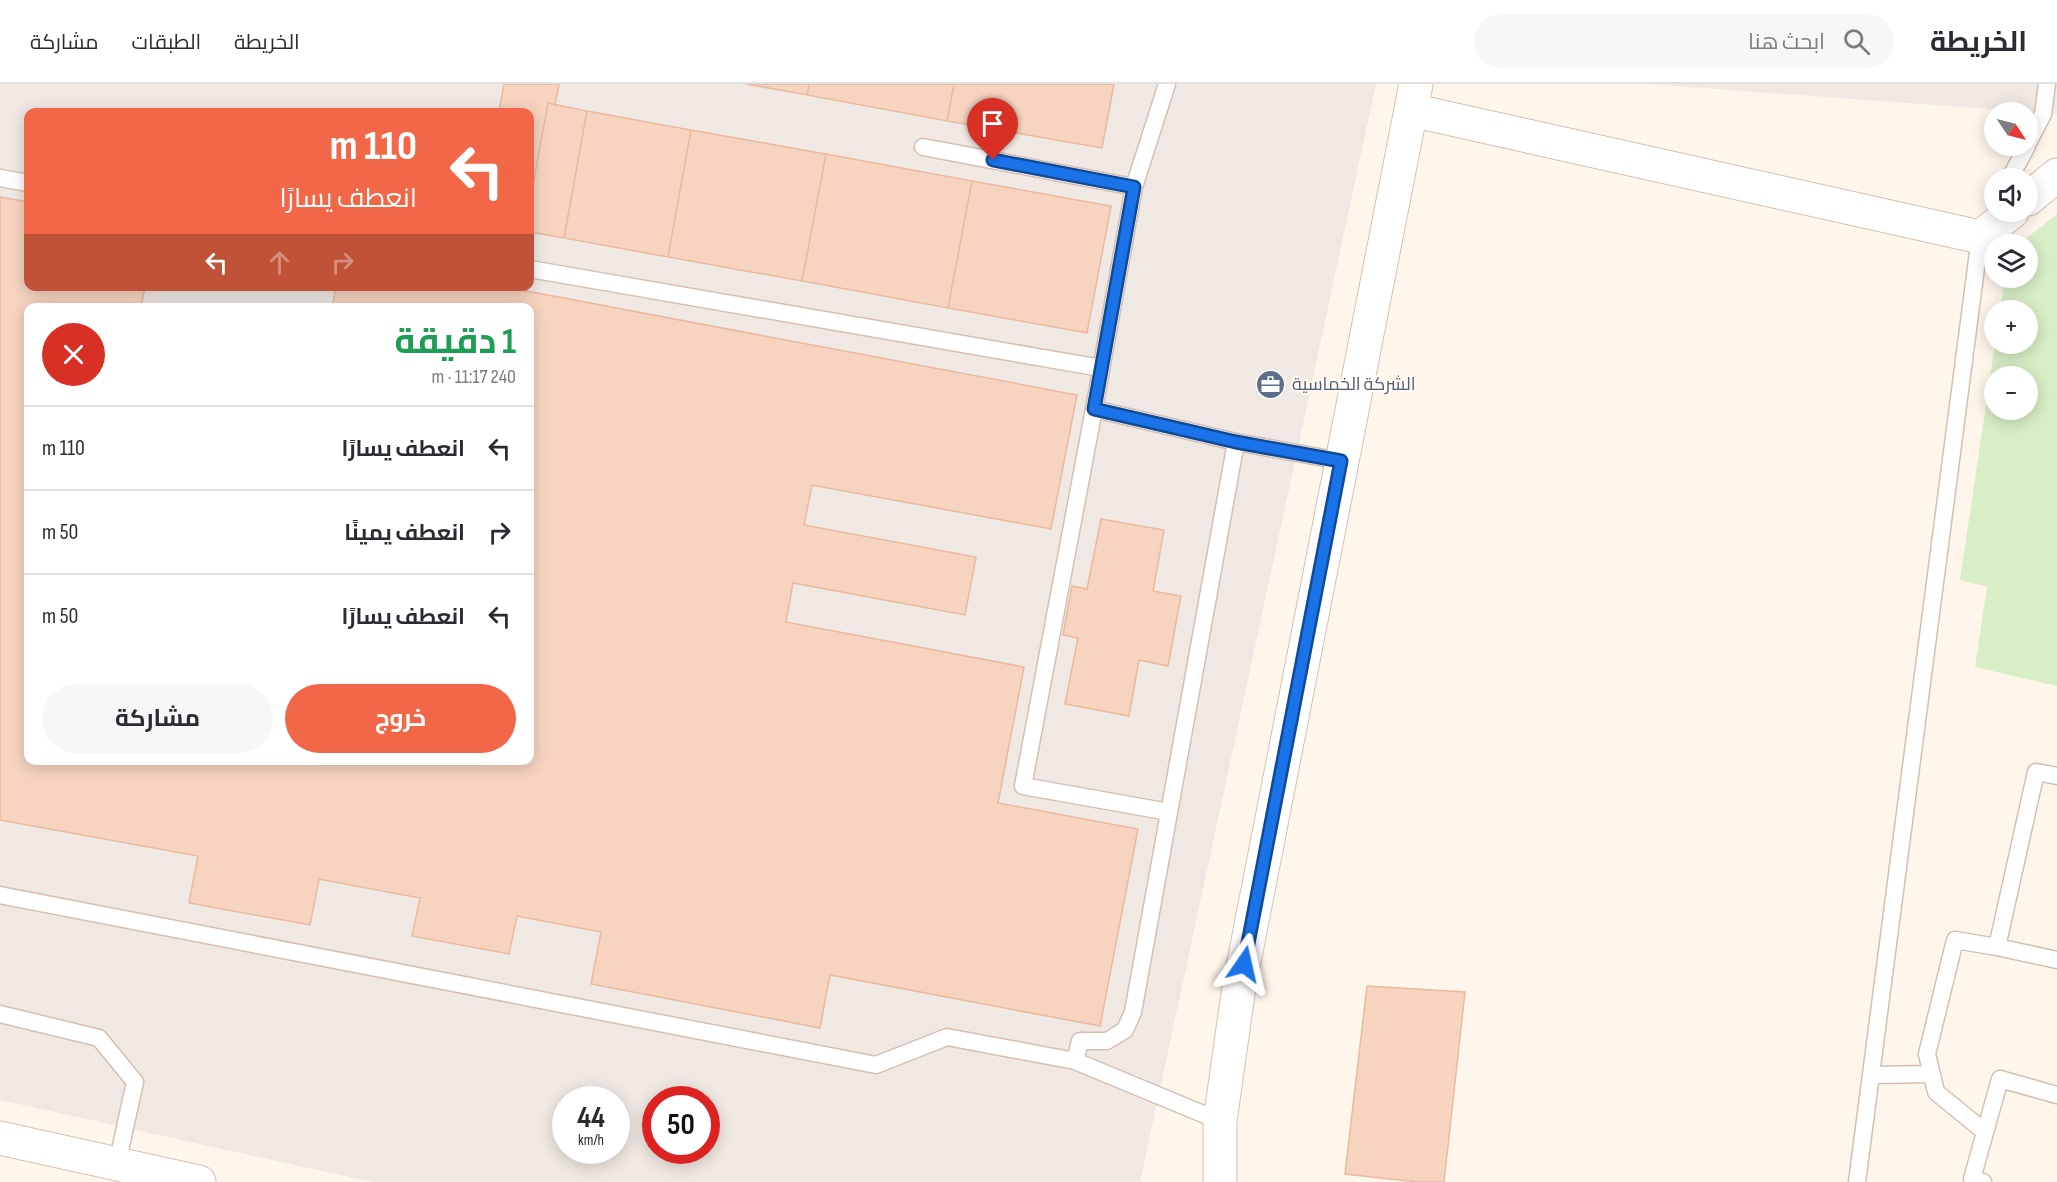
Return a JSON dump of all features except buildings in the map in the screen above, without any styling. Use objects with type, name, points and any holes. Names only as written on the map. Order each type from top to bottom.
[{"type":"main road","points":[[1220,1182],[1220,1121],[1239,987],[1413,97],[1980,237],[1999,222]]},
{"type":"main road","points":[[2038,191],[2057,175]]},
{"type":"main road","points":[[0,1138],[199,1182]]},
{"type":"lane","points":[[1167,84],[1134,187],[1023,786],[1169,812]]},
{"type":"lane","points":[[2038,123],[2043,114],[2047,84]]},
{"type":"lane","points":[[923,147],[1134,187]]},
{"type":"lane","points":[[0,178],[24,182]]},
{"type":"lane","points":[[1857,1182],[1980,237],[1988,222]]},
{"type":"lane","points":[[534,270],[1101,368]]},
{"type":"lane","points":[[1094,409],[1236,442],[1341,461]]},
{"type":"lane","points":[[1075,1060],[1080,1041],[1107,1041],[1125,1030],[1132,1012],[1236,442]]},
{"type":"lane","points":[[1997,947],[2036,772],[2057,776]]},
{"type":"lane","points":[[0,895],[876,1065],[947,1037],[1075,1060],[1220,1121]]},
{"type":"lane","points":[[1985,1132],[1936,1092],[1927,1054],[1955,940],[2057,960]]},
{"type":"lane","points":[[0,1014],[99,1038],[135,1082],[117,1164]]},
{"type":"lane","points":[[1871,1075],[1932,1074]]},
{"type":"lane","points":[[1983,1182],[1972,1179],[2000,1079],[2057,1095]]},
{"type":"shaded area","points":[[0,84],[1376,84],[1140,1182],[372,1182],[0,1100]]},
{"type":"shaded area","points":[[1649,84],[2057,84],[2057,114],[2038,113],[2038,102],[1984,102],[1984,109]]},
{"type":"green space","points":[[2057,214],[2057,686],[1975,667],[1987,587],[1960,580],[1984,418],[1984,420],[2038,420],[2038,366],[1992,366],[1994,354],[2038,354],[2038,300],[2002,300],[2003,288],[2038,288],[2038,234],[2032,234]]},
{"type":"place","name":"الشركة الخماسية","points":[[1271,384]]},
{"type":"route","points":[[993,160],[1134,187],[1094,409],[1236,442],[1341,461],[1244,964]]}]
